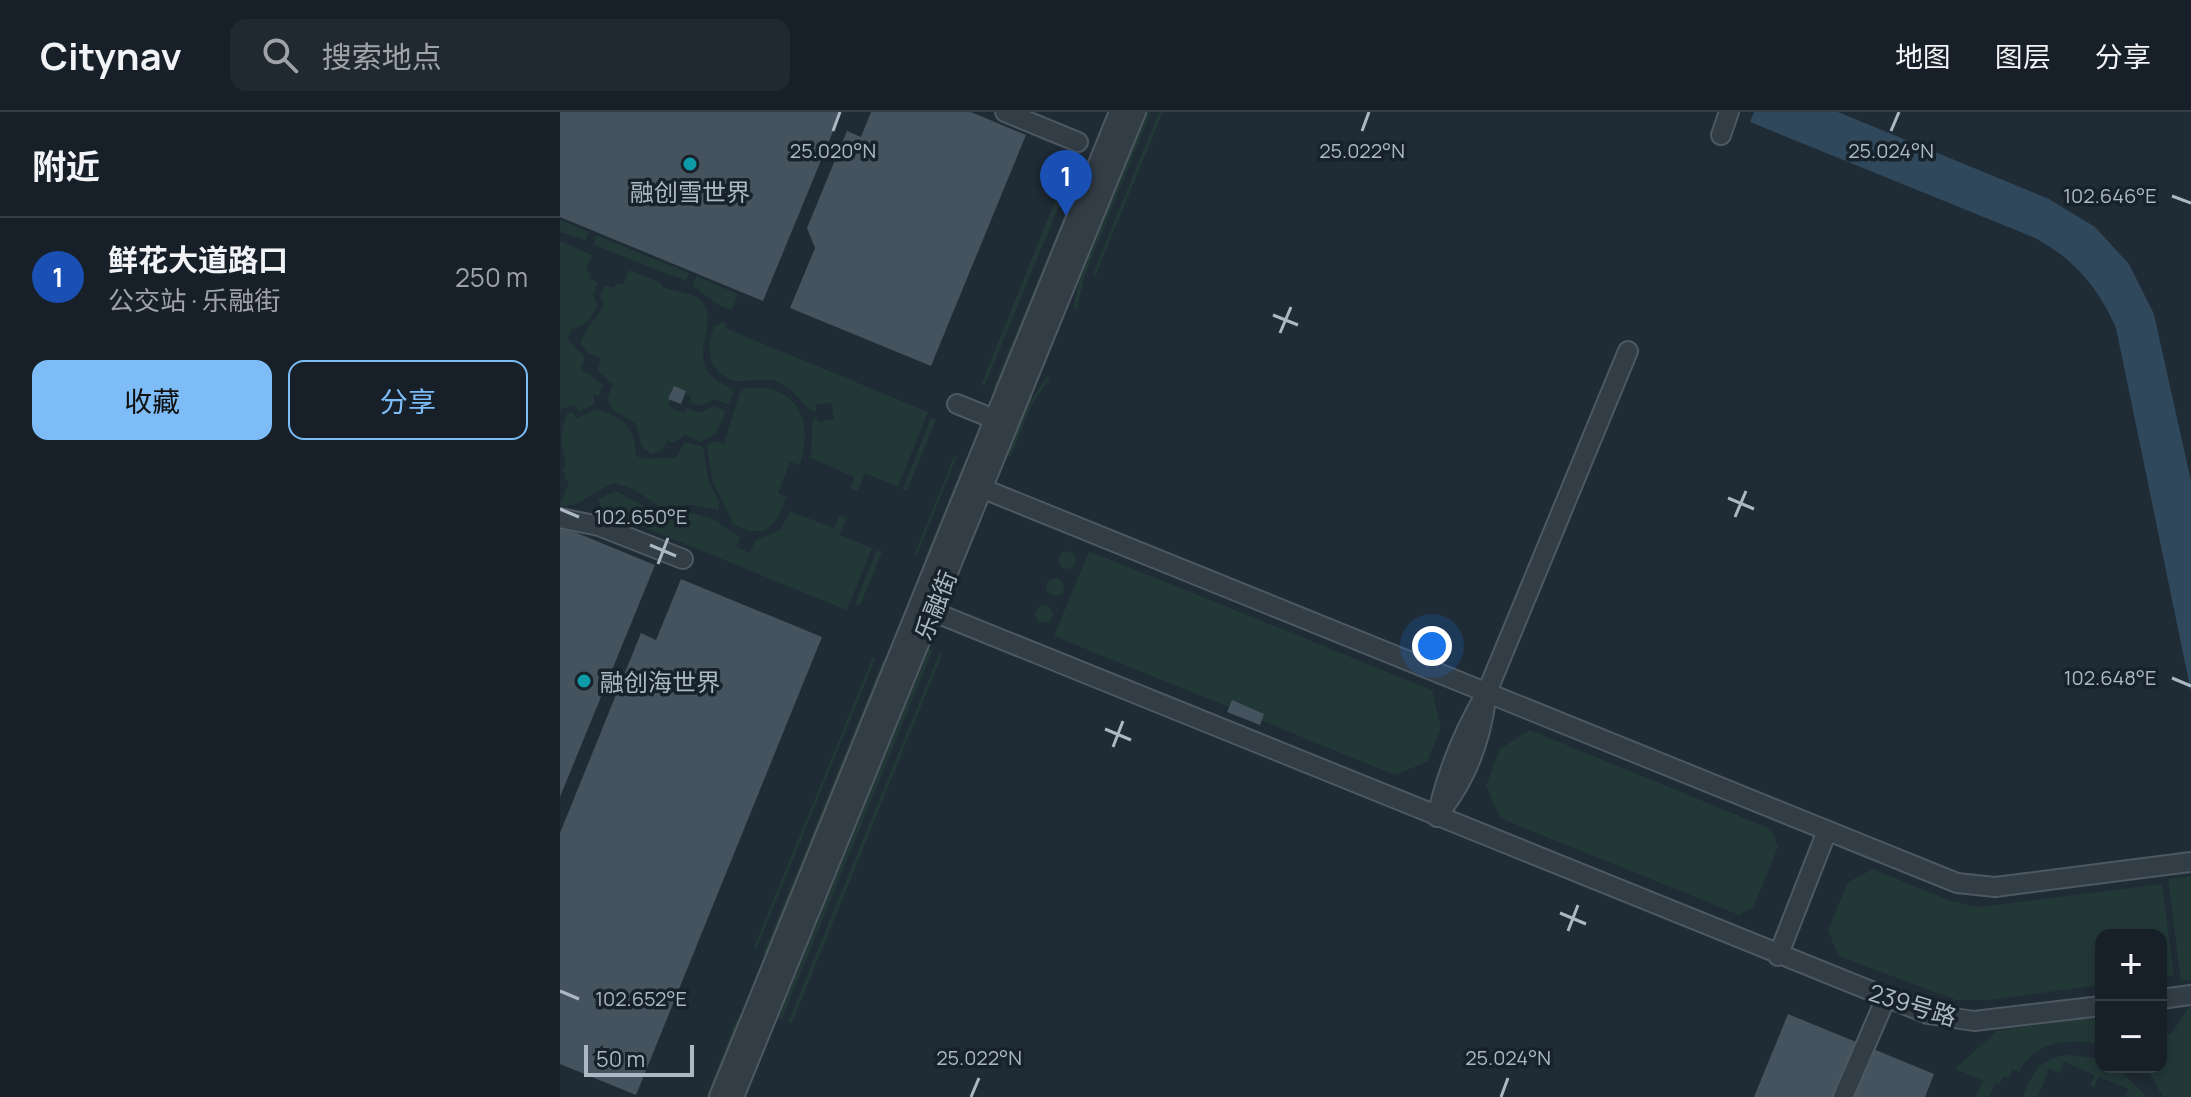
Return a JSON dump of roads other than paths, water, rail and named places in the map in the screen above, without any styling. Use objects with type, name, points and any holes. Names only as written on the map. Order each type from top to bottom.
[{"type":"street","points":[[1005,112],[1078,142]]},
{"type":"street","name":"乐融街","points":[[976,485],[994,419],[1119,112]]},
{"type":"street","name":"乐融街","points":[[734,1097],[976,485],[1136,112]]},
{"type":"street","points":[[1721,135],[1729,112]]},
{"type":"street","points":[[1437,817],[1461,785],[1481,733],[1487,692],[1628,351]]},
{"type":"street","points":[[957,404],[994,419]]},
{"type":"street","points":[[976,485],[1827,831],[1970,886],[1995,887],[2191,862]]},
{"type":"street","points":[[560,518],[599,526],[683,559]]},
{"type":"street","name":"乐融街","points":[[719,1097],[926,608]]},
{"type":"street","name":"239号路","points":[[926,608],[1886,998],[1958,1021],[2095,1007]]},
{"type":"street","points":[[1778,956],[1827,831]]},
{"type":"street","points":[[2167,998],[2191,995]]},
{"type":"street","points":[[1843,1097],[1886,998]]},
{"type":"water","points":[[1754,112],[1838,112],[2049,199],[2095,227],[2129,264],[2154,314],[2191,481],[2191,692],[2116,328],[2093,287],[2062,255],[2035,238],[1750,122]]},
{"type":"place","name":"融创雪世界","points":[[690,164]]},
{"type":"place","name":"鲜花大道路口","points":[[1066,216]]},
{"type":"place","name":"融创海世界","points":[[584,681]]}]
